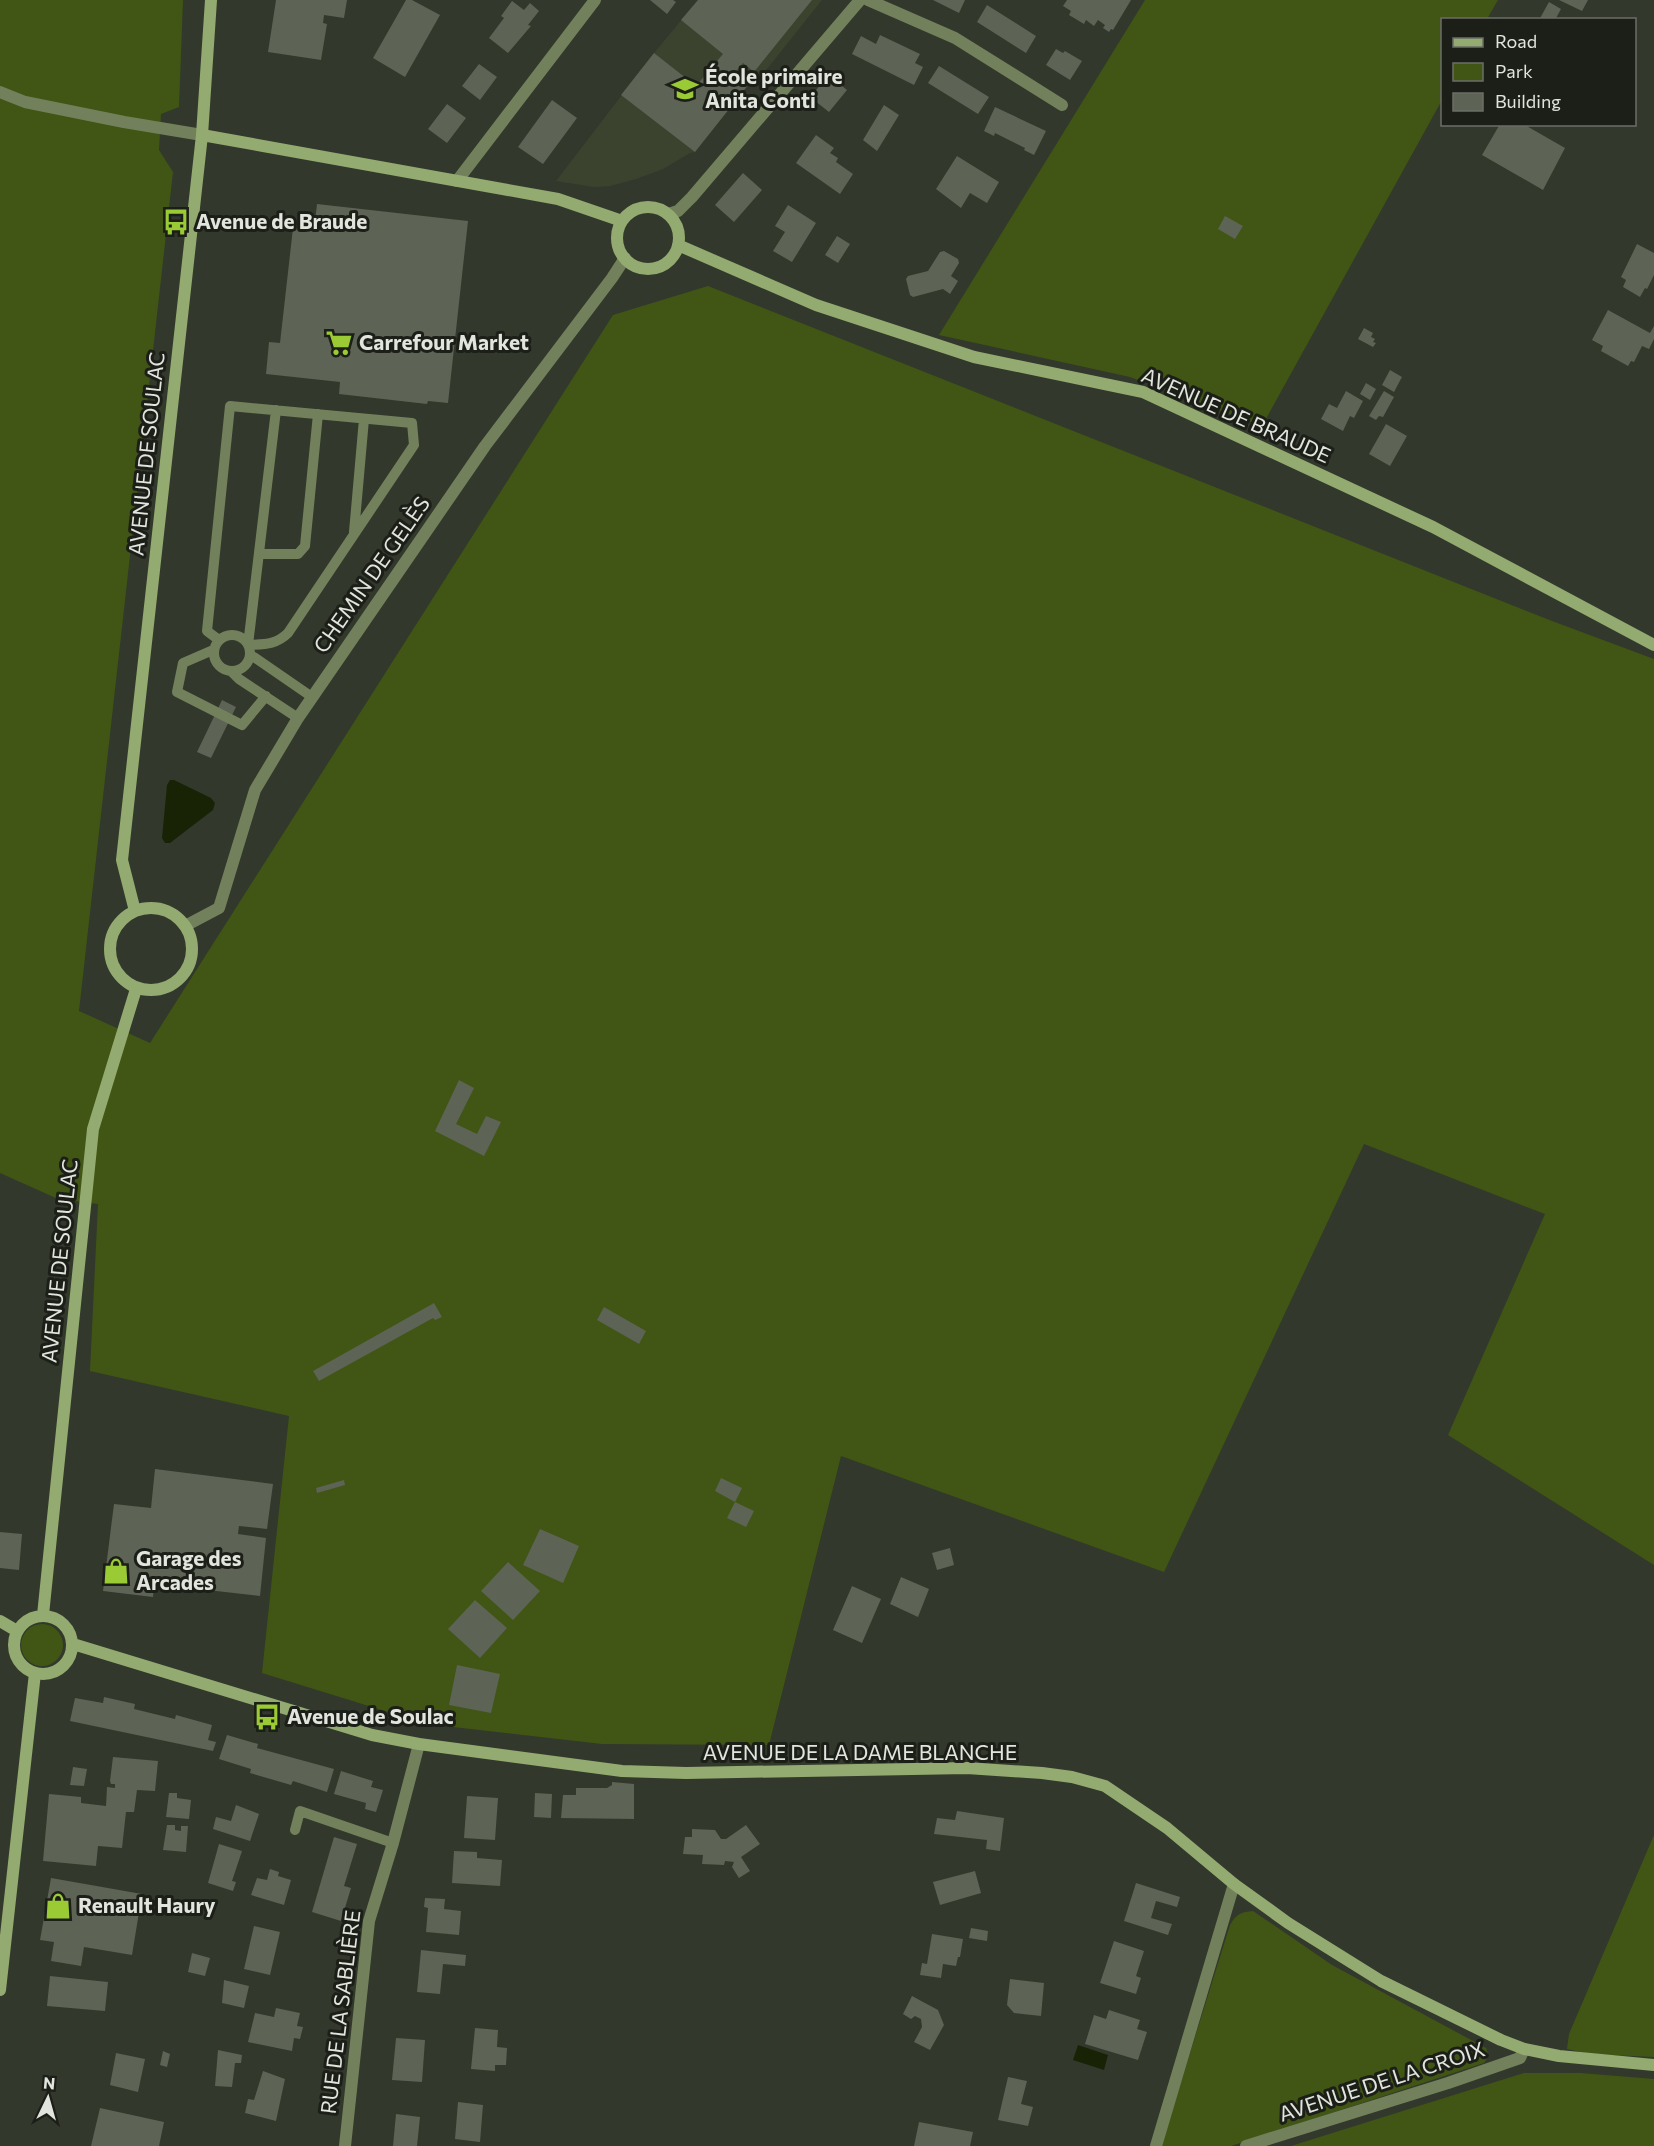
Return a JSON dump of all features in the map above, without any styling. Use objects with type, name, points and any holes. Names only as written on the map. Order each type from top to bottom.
[{"type":"main road","name":"AVENUE DE SOULAC","points":[[135,911],[122,860],[202,135],[211,0]]},
{"type":"main road","points":[[202,135],[558,199],[622,221]]},
{"type":"main road","points":[[638,208],[659,209],[668,214],[678,229],[678,246],[668,262],[651,269],[632,264],[621,252],[617,237],[622,221],[638,208]]},
{"type":"main road","name":"AVENUE DE BRAUDE","points":[[678,246],[816,305],[974,357],[1143,392],[1433,527],[1654,645]]},
{"type":"main road","points":[[158,909],[175,916],[185,926],[192,946],[190,960],[179,979],[167,987],[148,990],[136,989],[118,975],[111,962],[110,945],[113,932],[123,919],[135,911],[158,909]]},
{"type":"main road","name":"AVENUE DE SOULAC","points":[[43,1615],[93,1129],[136,989]]},
{"type":"main road","points":[[43,1615],[65,1624],[71,1634],[73,1644],[70,1658],[64,1666],[53,1673],[35,1673],[23,1667],[15,1655],[13,1644],[17,1631],[26,1621],[43,1615]]},
{"type":"main road","points":[[0,1621],[17,1631]]},
{"type":"main road","name":"AVENUE DE LA DAME BLANCHE","points":[[73,1644],[372,1735],[419,1744],[622,1770],[686,1773],[968,1768],[1072,1777],[1105,1786],[1167,1828],[1234,1884],[1288,1923],[1381,1981],[1524,2049],[1559,2056],[1654,2065]]},
{"type":"main road","points":[[0,1990],[4,1906],[35,1673]]},
{"type":"street","points":[[457,181],[595,0]]},
{"type":"street","points":[[668,214],[678,211],[692,197],[860,0]]},
{"type":"street","points":[[868,0],[956,39],[1062,105]]},
{"type":"street","points":[[0,92],[25,102],[202,135]]},
{"type":"street","name":"CHEMIN DE GELÈS","points":[[185,926],[219,908],[255,790],[298,718],[485,446],[625,258]]},
{"type":"street","name":"RUE DE LA SABLIÈRE","points":[[345,2146],[369,1921],[393,1843],[419,1744]]},
{"type":"street","points":[[1156,2146],[1234,1884]]},
{"type":"street","name":"AVENUE DE LA CROIX","points":[[1246,2146],[1520,2058],[1524,2049]]},
{"type":"lane","points":[[219,640],[207,631],[230,406],[412,423],[414,445],[288,633],[282,639],[270,644],[248,645]]},
{"type":"lane","points":[[213,650],[216,663],[225,670],[243,668],[250,657],[248,645],[276,410]]},
{"type":"lane","points":[[260,554],[298,554],[305,546],[318,414]]},
{"type":"lane","points":[[354,534],[364,419]]},
{"type":"lane","points":[[248,645],[235,635],[229,635],[219,640],[213,650],[183,663],[177,692],[242,725],[266,696]]},
{"type":"lane","points":[[250,657],[255,657],[312,697]]},
{"type":"lane","points":[[231,671],[298,718]]},
{"type":"lane","points":[[295,1830],[300,1811],[393,1843]]},
{"type":"shaded area","name":"École primaire Anita Conti","points":[[698,0],[822,0],[763,74],[749,84],[713,127],[695,152],[663,169],[610,186],[594,187],[556,181],[654,53]]},
{"type":"shaded area","points":[[170,780],[211,798],[215,803],[213,810],[170,843],[165,843],[162,838],[167,785]]},
{"type":"shaded area","points":[[1078,2045],[1108,2055],[1104,2070],[1073,2060]]},
{"type":"green space","points":[[0,0],[183,0],[179,107],[161,114],[159,150],[173,172],[79,1011],[150,1043],[613,315],[708,286],[1552,621],[1654,659],[1654,1565],[1448,1435],[1545,1214],[1364,1144],[1164,1572],[841,1456],[769,1745],[602,1744],[427,1724],[262,1673],[289,1416],[90,1371],[98,1204],[58,1199],[0,1173]]},
{"type":"green space","points":[[1145,0],[1498,0],[1488,18],[1441,18],[1441,102],[1262,426],[1130,377],[939,335]]},
{"type":"green space","points":[[42,1624],[50,1625],[57,1630],[62,1637],[62,1653],[57,1660],[50,1665],[42,1666],[34,1665],[27,1660],[22,1653],[21,1645],[22,1637],[27,1630],[34,1625]]},
{"type":"green space","points":[[1654,1835],[1654,2057],[1589,2054],[1567,2049],[1569,2034]]},
{"type":"green space","points":[[1253,1911],[1332,1965],[1486,2048],[1489,2056],[1484,2063],[1231,2146],[1161,2146],[1230,1925],[1239,1914]]},
{"type":"green space","points":[[1524,2073],[1580,2073],[1654,2079],[1654,2146],[1291,2146]]},
{"type":"building","points":[[276,0],[347,0],[344,18],[324,15],[323,23],[327,24],[321,60],[268,52]]},
{"type":"building","points":[[406,0],[412,0],[440,15],[405,77],[373,58]]},
{"type":"building","points":[[650,0],[673,0],[676,2],[667,14]]},
{"type":"building","points":[[698,0],[812,0],[754,72],[743,63],[735,73],[749,84],[695,152],[621,95],[654,53],[696,86],[723,54],[681,20]]},
{"type":"building","points":[[933,0],[965,0],[959,13]]},
{"type":"building","points":[[1067,0],[1131,0],[1113,30],[1109,32],[1098,20],[1094,26],[1086,20],[1084,24],[1069,15],[1071,11],[1063,6]]},
{"type":"building","points":[[1559,0],[1588,0],[1582,11]]},
{"type":"building","points":[[512,1],[524,10],[530,3],[539,11],[528,25],[531,26],[508,53],[489,38],[504,18],[501,16]]},
{"type":"building","points":[[1549,2],[1561,9],[1556,18],[1540,18]]},
{"type":"building","points":[[987,5],[1036,36],[1026,53],[977,22]]},
{"type":"building","points":[[880,35],[920,54],[915,63],[923,67],[914,85],[852,54],[861,36],[876,44]]},
{"type":"building","points":[[1056,49],[1063,53],[1065,51],[1082,61],[1070,80],[1046,65]]},
{"type":"building","points":[[479,64],[497,77],[480,100],[462,86]]},
{"type":"building","points":[[939,66],[989,97],[978,114],[928,83]]},
{"type":"building","points":[[829,75],[847,90],[829,112],[810,97]]},
{"type":"building","points":[[552,100],[577,118],[543,164],[518,147]]},
{"type":"building","points":[[447,104],[466,118],[447,143],[428,129]]},
{"type":"building","points":[[884,105],[899,115],[877,151],[863,140]]},
{"type":"building","points":[[995,107],[1046,131],[1034,155],[995,133],[994,136],[984,131]]},
{"type":"building","points":[[1499,126],[1526,126],[1565,148],[1543,190],[1482,155]]},
{"type":"building","points":[[816,135],[834,148],[830,153],[838,158],[836,162],[853,174],[840,194],[796,163]]},
{"type":"building","points":[[957,156],[999,182],[987,203],[970,193],[961,208],[936,189]]},
{"type":"building","points":[[743,173],[762,190],[734,222],[715,205]]},
{"type":"building","points":[[317,204],[468,221],[448,403],[428,401],[427,404],[339,394],[340,382],[266,374],[269,342],[280,343],[293,228],[314,230]]},
{"type":"building","points":[[788,205],[816,223],[792,262],[773,251],[785,232],[775,226]]},
{"type":"building","points":[[1225,216],[1243,226],[1235,239],[1218,229]]},
{"type":"building","points":[[837,236],[850,244],[838,263],[825,255]]},
{"type":"building","points":[[1637,244],[1654,253],[1654,275],[1640,297],[1623,287],[1626,280],[1621,277]]},
{"type":"building","points":[[944,251],[958,259],[959,263],[951,276],[958,281],[950,294],[943,289],[913,297],[910,295],[906,279],[908,276],[928,271],[940,252]]},
{"type":"building","points":[[1608,310],[1650,333],[1654,326],[1654,339],[1649,349],[1642,346],[1634,362],[1631,361],[1628,366],[1601,351],[1603,346],[1592,340]]},
{"type":"building","points":[[1364,328],[1373,333],[1371,337],[1376,343],[1373,347],[1358,339]]},
{"type":"building","points":[[1390,370],[1402,377],[1394,392],[1382,385]]},
{"type":"building","points":[[1366,383],[1376,389],[1370,400],[1360,394]]},
{"type":"building","points":[[1346,391],[1363,401],[1354,418],[1350,416],[1343,431],[1321,419],[1329,404],[1337,408]]},
{"type":"building","points":[[1384,391],[1394,397],[1383,417],[1379,416],[1376,420],[1369,416]]},
{"type":"building","points":[[1386,424],[1407,436],[1390,466],[1369,454]]},
{"type":"building","points":[[222,700],[236,707],[211,758],[197,752]]},
{"type":"building","points":[[459,1080],[474,1088],[456,1124],[477,1134],[486,1116],[501,1122],[484,1156],[435,1131]]},
{"type":"building","points":[[434,1303],[442,1317],[435,1320],[433,1318],[319,1381],[313,1371]]},
{"type":"building","points":[[604,1307],[646,1331],[639,1344],[597,1320]]},
{"type":"building","points":[[155,1469],[273,1484],[267,1529],[239,1526],[238,1534],[266,1538],[260,1596],[154,1584],[153,1597],[103,1591],[114,1504],[151,1508]]},
{"type":"building","points":[[721,1478],[742,1488],[735,1502],[715,1491]]},
{"type":"building","points":[[344,1480],[345,1485],[317,1493],[316,1488]]},
{"type":"building","points":[[735,1502],[754,1511],[746,1527],[727,1518]]},
{"type":"building","points":[[540,1529],[579,1546],[563,1583],[523,1565]]},
{"type":"building","points":[[0,1532],[22,1534],[19,1570],[0,1568]]},
{"type":"building","points":[[950,1548],[954,1565],[937,1570],[932,1553]]},
{"type":"building","points":[[508,1562],[540,1591],[513,1620],[481,1591]]},
{"type":"building","points":[[901,1577],[929,1589],[918,1617],[890,1604]]},
{"type":"building","points":[[852,1586],[881,1599],[862,1643],[833,1630]]},
{"type":"building","points":[[475,1600],[507,1628],[480,1658],[448,1629]]},
{"type":"building","points":[[457,1665],[500,1674],[491,1713],[449,1705]]},
{"type":"building","points":[[104,1697],[135,1704],[134,1709],[175,1719],[176,1715],[212,1725],[208,1740],[216,1742],[213,1751],[70,1721],[75,1698],[103,1703]]},
{"type":"building","points":[[227,1735],[258,1744],[257,1748],[334,1769],[327,1792],[293,1781],[291,1785],[250,1773],[251,1769],[219,1759]]},
{"type":"building","points":[[113,1757],[158,1761],[155,1791],[137,1790],[134,1812],[126,1812],[122,1848],[98,1846],[96,1866],[43,1861],[49,1794],[81,1797],[81,1803],[106,1806],[107,1787],[115,1788],[115,1784],[111,1784],[110,1781]]},
{"type":"building","points":[[73,1767],[87,1769],[84,1786],[70,1785]]},
{"type":"building","points":[[341,1771],[373,1781],[371,1787],[383,1790],[376,1812],[365,1809],[366,1803],[334,1794]]},
{"type":"building","points":[[612,1782],[634,1784],[634,1819],[561,1818],[563,1795],[576,1795],[576,1788],[607,1788],[612,1785]]},
{"type":"building","points":[[169,1793],[177,1793],[177,1798],[191,1800],[189,1819],[166,1817]]},
{"type":"building","points":[[535,1793],[552,1794],[551,1818],[534,1817]]},
{"type":"building","points":[[467,1796],[498,1798],[495,1840],[464,1838]]},
{"type":"building","points":[[236,1805],[259,1814],[250,1841],[213,1829],[216,1817],[231,1821]]},
{"type":"building","points":[[957,1811],[1004,1818],[1000,1851],[986,1849],[987,1840],[934,1834],[937,1818],[955,1820]]},
{"type":"building","points":[[167,1825],[175,1825],[175,1830],[181,1831],[181,1826],[188,1826],[186,1852],[163,1850]]},
{"type":"building","points":[[746,1825],[760,1844],[741,1857],[750,1871],[739,1878],[732,1867],[734,1862],[725,1861],[724,1865],[702,1864],[703,1855],[683,1854],[685,1837],[692,1837],[692,1829],[715,1830],[721,1839],[726,1839]]},
{"type":"building","points":[[334,1837],[357,1844],[344,1886],[351,1888],[341,1921],[312,1912]]},
{"type":"building","points":[[219,1844],[242,1851],[232,1881],[236,1882],[233,1891],[208,1883]]},
{"type":"building","points":[[454,1851],[477,1852],[477,1858],[502,1860],[500,1886],[452,1883]]},
{"type":"building","points":[[270,1869],[279,1872],[278,1876],[291,1880],[284,1905],[251,1895],[257,1878],[267,1880]]},
{"type":"building","points":[[975,1871],[981,1893],[940,1905],[933,1882]]},
{"type":"building","points":[[51,1878],[142,1894],[132,1955],[84,1947],[81,1966],[51,1961],[54,1942],[40,1940]]},
{"type":"building","points":[[1136,1883],[1180,1897],[1177,1907],[1156,1901],[1151,1918],[1172,1924],[1168,1935],[1124,1921]]},
{"type":"building","points":[[425,1898],[445,1899],[444,1909],[461,1911],[459,1935],[426,1932],[428,1908],[424,1907]]},
{"type":"building","points":[[254,1926],[280,1932],[270,1975],[244,1969]]},
{"type":"building","points":[[971,1928],[988,1931],[987,1941],[969,1938]]},
{"type":"building","points":[[932,1934],[963,1939],[956,1966],[943,1964],[941,1978],[920,1975],[922,1963],[927,1964]]},
{"type":"building","points":[[1114,1941],[1144,1951],[1136,1976],[1141,1978],[1136,1994],[1100,1983]]},
{"type":"building","points":[[421,1950],[466,1955],[465,1966],[443,1964],[440,1994],[417,1992]]},
{"type":"building","points":[[192,1953],[210,1958],[205,1976],[188,1972]]},
{"type":"building","points":[[50,1976],[108,1982],[105,2011],[47,2006]]},
{"type":"building","points":[[1010,1979],[1044,1983],[1041,2016],[1014,2013],[1007,2005]]},
{"type":"building","points":[[224,1980],[249,1986],[244,2008],[222,2003]]},
{"type":"building","points":[[912,1996],[938,2010],[944,2025],[930,2050],[914,2042],[922,2027],[921,2019],[915,2016],[911,2019],[903,2014]]},
{"type":"building","points":[[276,2008],[300,2013],[297,2026],[303,2027],[300,2039],[294,2038],[292,2051],[248,2042],[255,2013],[274,2017]]},
{"type":"building","points":[[1109,2010],[1140,2020],[1137,2029],[1147,2032],[1138,2060],[1085,2044],[1094,2015],[1106,2019]]},
{"type":"building","points":[[475,2028],[498,2030],[497,2047],[507,2048],[506,2065],[495,2065],[495,2071],[471,2069]]},
{"type":"building","points":[[396,2038],[425,2040],[422,2082],[392,2080]]},
{"type":"building","points":[[218,2050],[242,2055],[241,2063],[235,2063],[232,2087],[215,2086]]},
{"type":"building","points":[[163,2051],[170,2054],[167,2067],[160,2065]]},
{"type":"building","points":[[116,2053],[145,2059],[138,2092],[110,2085]]},
{"type":"building","points":[[263,2071],[285,2079],[276,2121],[245,2113],[248,2099],[254,2100]]},
{"type":"building","points":[[1008,2077],[1027,2081],[1021,2104],[1033,2107],[1028,2126],[998,2120]]},
{"type":"building","points":[[458,2102],[483,2105],[480,2142],[455,2139]]},
{"type":"building","points":[[100,2108],[164,2122],[159,2146],[91,2146]]},
{"type":"building","points":[[396,2114],[420,2117],[417,2146],[393,2146]]},
{"type":"building","points":[[919,2122],[973,2132],[970,2146],[914,2146]]},
{"type":"place","name":"École primaire Anita Conti","points":[[685,89]]},
{"type":"place","name":"Avenue de Braude","points":[[176,222]]},
{"type":"place","name":"Carrefour Market","points":[[339,343]]},
{"type":"place","name":"Garage des Arcades","points":[[116,1571]]},
{"type":"place","name":"Avenue de Soulac","points":[[267,1717]]},
{"type":"place","name":"Renault Haury","points":[[58,1906]]}]
